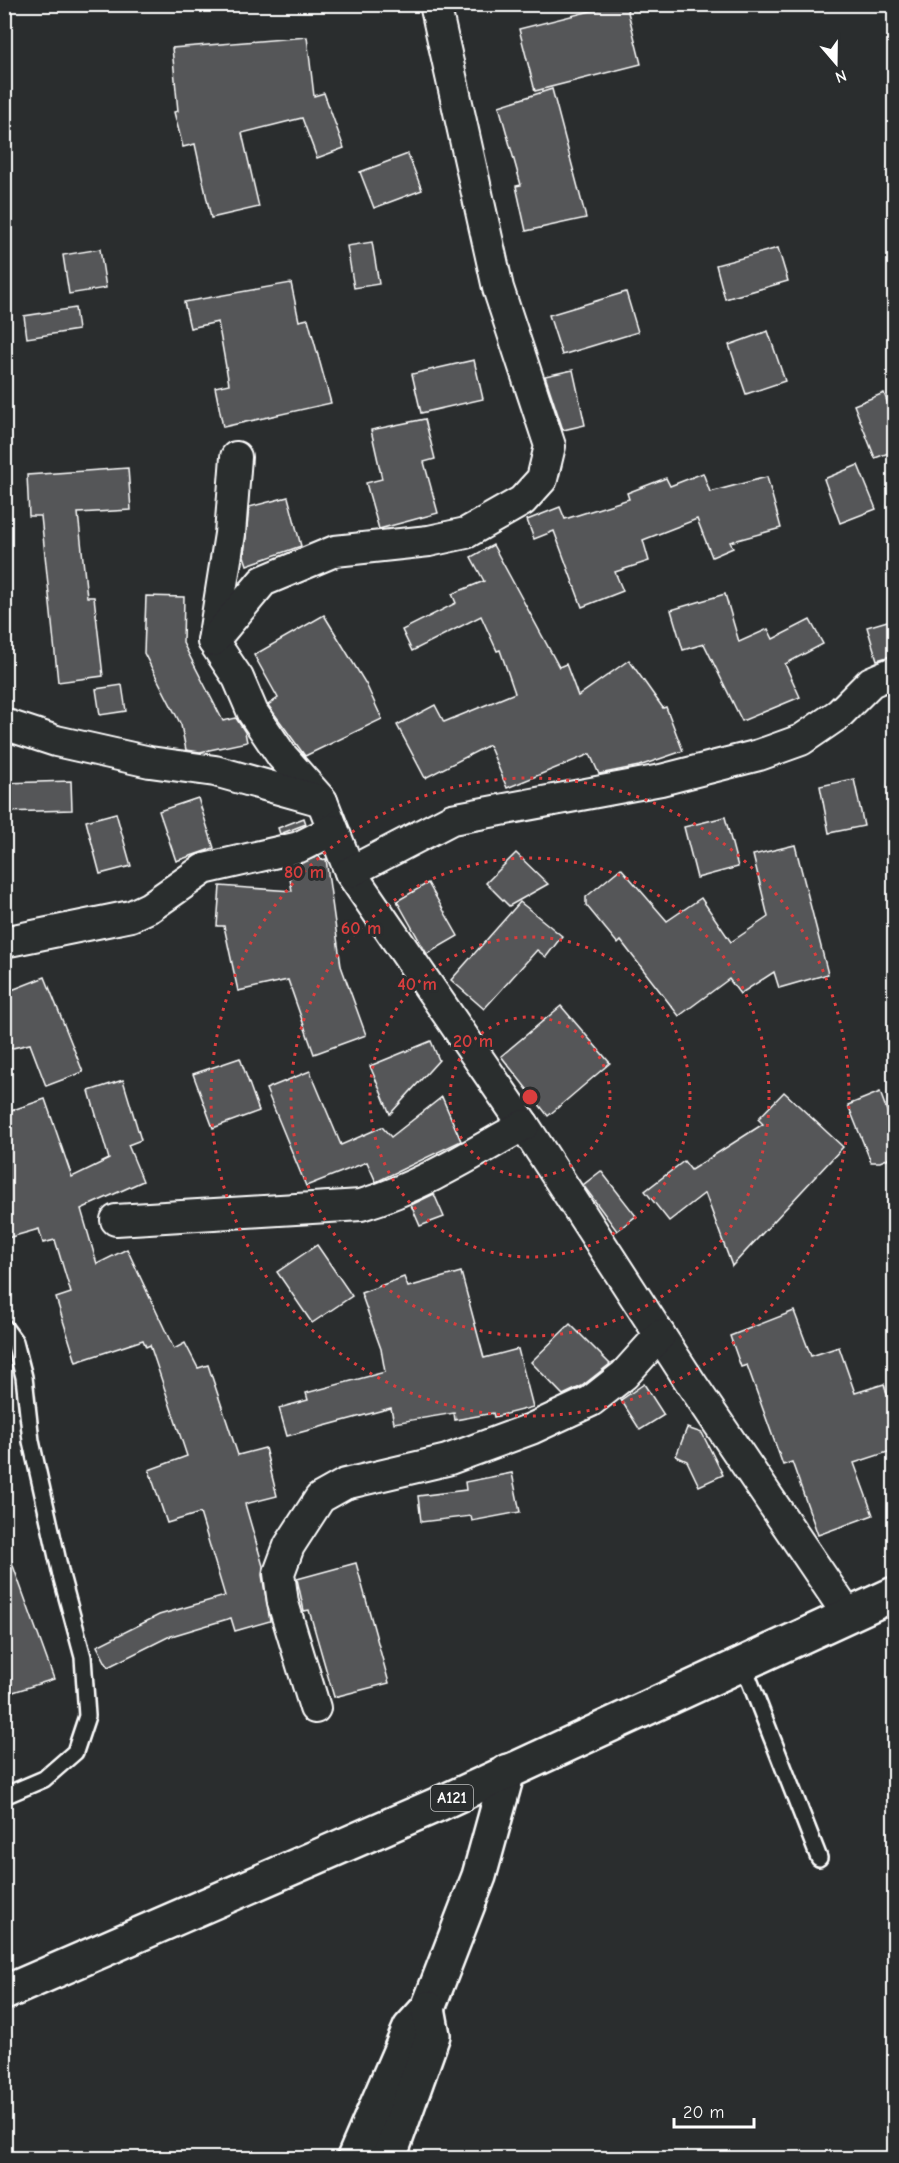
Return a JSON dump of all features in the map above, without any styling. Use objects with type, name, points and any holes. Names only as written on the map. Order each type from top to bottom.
[{"type":"main road","name":"A121","points":[[4,1993],[264,1882],[894,1594]]},
{"type":"main road","points":[[354,2158],[410,2028],[428,2008],[479,1876],[508,1771]]},
{"type":"main road","points":[[389,2158],[433,2035],[428,2008]]},
{"type":"street","points":[[213,641],[263,581],[335,551],[429,541],[466,533],[522,501],[542,479],[550,446],[498,288],[435,4]]},
{"type":"street","points":[[236,457],[230,534],[213,641],[238,678],[253,713],[282,756],[322,801],[350,872],[524,1125],[660,1335],[848,1615]]},
{"type":"street","points":[[350,872],[452,819],[661,780],[759,755],[801,740],[839,714],[871,682],[894,672]]},
{"type":"street","points":[[4,724],[56,741],[150,762],[215,771],[322,801]]},
{"type":"street","points":[[4,942],[131,916],[150,908],[204,868],[299,847],[333,830]]},
{"type":"street","points":[[116,1220],[361,1204],[394,1195],[439,1173],[524,1125]]},
{"type":"street","points":[[315,1708],[283,1603],[279,1573],[289,1546],[320,1498],[345,1484],[447,1461],[531,1429],[591,1401],[624,1375],[660,1335]]},
{"type":"lane","points":[[4,1327],[15,1342],[24,1377],[31,1442],[61,1575],[83,1657],[87,1716],[75,1752],[44,1779],[4,1796]]},
{"type":"lane","points":[[743,1664],[819,1858]]},
{"type":"building","points":[[602,4],[626,4],[641,64],[535,91],[519,29],[603,8]]},
{"type":"building","points":[[307,37],[314,96],[324,93],[344,148],[317,158],[302,118],[242,133],[259,207],[211,218],[195,144],[183,147],[174,112],[178,111],[172,48]]},
{"type":"building","points":[[552,89],[586,218],[526,231],[516,186],[521,185],[499,106]]},
{"type":"building","points":[[408,154],[422,190],[374,208],[360,172]]},
{"type":"building","points":[[372,242],[379,284],[354,288],[347,246]]},
{"type":"building","points":[[778,248],[788,281],[725,299],[716,265]]},
{"type":"building","points":[[100,249],[106,288],[69,294],[63,255]]},
{"type":"building","points":[[291,283],[299,321],[308,319],[331,403],[223,427],[215,387],[229,384],[218,322],[190,328],[184,302]]},
{"type":"building","points":[[626,292],[638,332],[562,355],[549,315]]},
{"type":"building","points":[[75,308],[78,330],[27,338],[24,316]]},
{"type":"building","points":[[768,331],[785,381],[746,394],[729,345]]},
{"type":"building","points":[[474,360],[483,399],[421,413],[412,374]]},
{"type":"building","points":[[573,370],[585,425],[563,430],[545,376]]},
{"type":"building","points":[[884,393],[894,420],[894,451],[875,458],[854,405]]},
{"type":"building","points":[[425,419],[435,459],[424,462],[438,513],[379,529],[366,483],[382,479],[371,430]]},
{"type":"building","points":[[858,465],[876,509],[840,523],[824,479]]},
{"type":"building","points":[[128,468],[131,510],[78,513],[87,597],[94,597],[103,676],[58,682],[41,516],[29,516],[27,475]]},
{"type":"building","points":[[703,473],[710,492],[767,477],[781,528],[730,542],[733,548],[712,557],[697,519],[643,540],[649,561],[615,572],[623,591],[582,607],[554,531],[534,539],[527,520],[560,507],[565,519],[629,499],[627,493],[666,478],[670,486]]},
{"type":"building","points":[[288,497],[301,546],[247,565],[244,556],[249,507]]},
{"type":"building","points":[[493,545],[559,667],[566,664],[578,696],[629,660],[663,708],[666,707],[683,751],[639,766],[599,774],[590,754],[507,788],[489,745],[425,778],[397,725],[435,705],[444,722],[515,693],[500,650],[497,651],[481,616],[412,651],[402,630],[456,603],[452,594],[484,581],[471,557]]},
{"type":"building","points":[[725,594],[739,642],[768,629],[773,639],[810,620],[823,644],[785,664],[800,697],[742,721],[704,644],[683,650],[671,610]]},
{"type":"building","points":[[146,596],[184,597],[183,643],[223,721],[236,718],[245,732],[247,742],[200,752],[186,750],[181,725],[144,653]]},
{"type":"building","points":[[324,615],[366,684],[382,719],[305,756],[268,705],[278,698],[254,655]]},
{"type":"building","points":[[894,619],[894,655],[877,660],[867,627]]},
{"type":"building","points":[[122,685],[126,711],[100,715],[96,689]]},
{"type":"building","points":[[854,779],[864,826],[829,833],[820,786]]},
{"type":"building","points":[[71,781],[72,810],[4,812],[4,783]]},
{"type":"building","points":[[198,798],[214,848],[176,861],[159,811]]},
{"type":"building","points":[[116,813],[131,866],[100,874],[86,821]]},
{"type":"building","points":[[725,817],[738,867],[697,878],[684,827]]},
{"type":"building","points":[[304,818],[306,824],[280,834],[278,828]]},
{"type":"building","points":[[795,845],[828,974],[779,988],[774,972],[740,994],[729,979],[679,1016],[621,941],[618,944],[586,905],[586,897],[621,868],[667,921],[701,898],[731,942],[768,917],[753,855]]},
{"type":"building","points":[[516,853],[548,884],[509,906],[486,883]]},
{"type":"building","points":[[319,856],[321,860],[326,859],[341,966],[366,1035],[314,1054],[288,980],[238,991],[224,926],[217,926],[220,886],[292,891],[288,867]]},
{"type":"building","points":[[428,883],[458,936],[427,954],[397,901]]},
{"type":"building","points":[[520,902],[562,936],[546,957],[537,950],[484,1009],[451,980]]},
{"type":"building","points":[[45,977],[83,1072],[46,1086],[30,1044],[4,1050],[4,993]]},
{"type":"building","points":[[561,1006],[610,1063],[548,1116],[501,1056]]},
{"type":"building","points":[[431,1041],[439,1060],[390,1114],[370,1066]]},
{"type":"building","points":[[240,1058],[259,1111],[213,1128],[193,1074]]},
{"type":"building","points":[[310,1071],[341,1145],[382,1127],[391,1137],[442,1097],[461,1141],[376,1182],[367,1162],[306,1186],[266,1089]]},
{"type":"building","points":[[123,1080],[141,1140],[128,1145],[143,1181],[81,1209],[97,1264],[127,1249],[174,1349],[185,1343],[198,1368],[208,1365],[238,1455],[265,1448],[277,1496],[245,1504],[263,1566],[262,1575],[270,1621],[235,1631],[231,1618],[168,1637],[108,1667],[97,1646],[159,1615],[225,1596],[200,1513],[167,1523],[149,1470],[187,1456],[150,1345],[146,1347],[143,1340],[76,1362],[56,1298],[71,1293],[55,1240],[43,1243],[39,1229],[4,1239],[4,1113],[45,1099],[72,1177],[109,1159],[89,1091]]},
{"type":"building","points":[[784,1092],[843,1147],[732,1266],[705,1193],[669,1221],[645,1191],[684,1161],[691,1170],[763,1124],[758,1119]]},
{"type":"building","points":[[880,1092],[894,1130],[894,1156],[880,1162],[871,1162],[848,1105]]},
{"type":"building","points":[[601,1171],[636,1216],[617,1231],[583,1185]]},
{"type":"building","points":[[434,1194],[444,1217],[420,1226],[411,1205]]},
{"type":"building","points":[[317,1245],[352,1296],[312,1323],[277,1272]]},
{"type":"building","points":[[461,1272],[484,1358],[518,1349],[533,1407],[494,1417],[493,1413],[455,1420],[454,1413],[394,1423],[391,1408],[287,1436],[279,1408],[308,1400],[306,1393],[385,1372],[381,1349],[361,1293],[404,1277],[408,1287]]},
{"type":"building","points":[[794,1311],[811,1356],[839,1347],[855,1393],[884,1384],[894,1416],[894,1450],[854,1463],[873,1515],[818,1535],[792,1462],[783,1465],[747,1365],[741,1367],[730,1336]]},
{"type":"building","points":[[570,1324],[610,1364],[582,1386],[563,1395],[531,1362]]},
{"type":"building","points":[[644,1384],[664,1415],[640,1430],[621,1400]]},
{"type":"building","points":[[687,1428],[702,1433],[723,1475],[699,1486],[687,1461],[676,1456]]},
{"type":"building","points":[[512,1473],[520,1512],[472,1521],[471,1516],[421,1522],[418,1496],[466,1490],[465,1482]]},
{"type":"building","points":[[7,1549],[54,1679],[4,1695],[4,1550]]},
{"type":"building","points":[[356,1563],[389,1683],[334,1697],[309,1610],[304,1611],[297,1579]]}]
